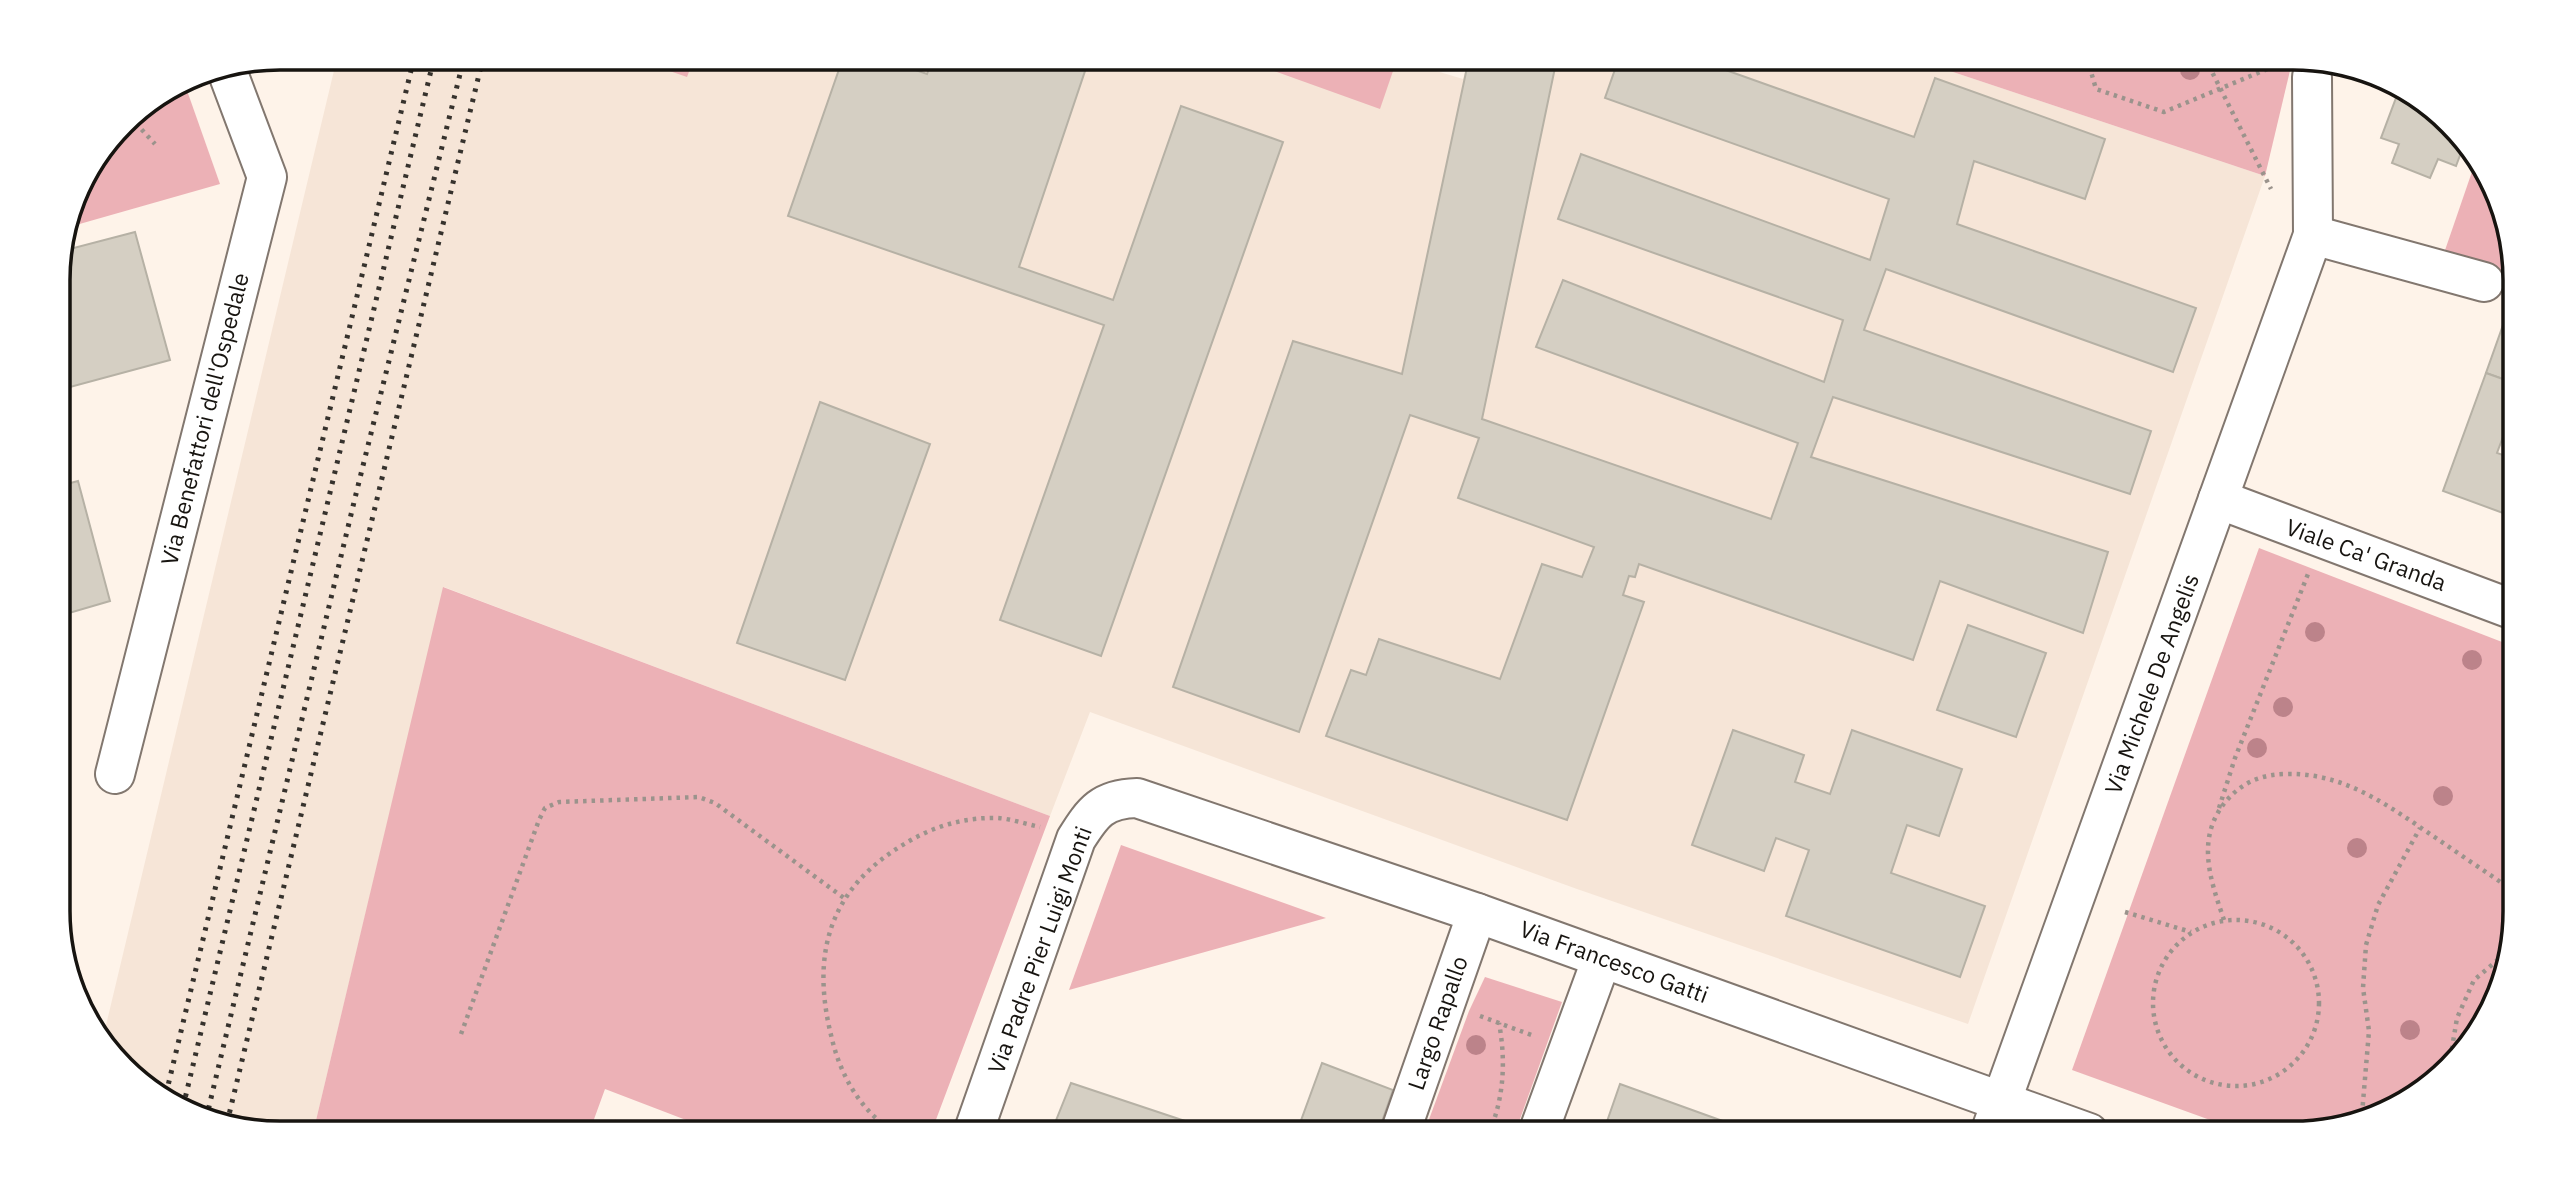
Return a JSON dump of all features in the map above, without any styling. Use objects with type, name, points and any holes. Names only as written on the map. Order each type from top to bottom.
[{"type":"street","name":"Via Michele De Angelis","points":[[1996,1117],[2313,235],[2296,70]]},
{"type":"street","name":"Via Benefattori dell'Ospedale","points":[[115,774],[267,177],[229,76]]},
{"type":"street","points":[[2313,235],[2484,282]]},
{"type":"street","name":"Viale Ca' Granda","points":[[2218,499],[2503,606]]},
{"type":"street","name":"Via Francesco Gatti","points":[[1137,798],[1602,958],[1996,1117],[2019,1121]]},
{"type":"street","name":"Via Padre Pier Luigi Monti","points":[[976,1121],[1076,839],[1092,813],[1119,799],[1137,798]]},
{"type":"street","name":"Largo Rapallo","points":[[1404,1121],[1477,913]]},
{"type":"street","points":[[1542,1121],[1602,958]]},
{"type":"path","points":[[2090,70],[2096,89],[2164,112],[2221,90],[2296,70]]},
{"type":"path","points":[[2211,70],[2271,189]]},
{"type":"path","points":[[138,126],[155,144]]},
{"type":"path","points":[[2224,920],[2211,884],[2206,851],[2235,758],[2308,573]]},
{"type":"path","points":[[2218,811],[2240,786],[2270,774],[2308,774],[2343,782],[2385,804],[2503,884]]},
{"type":"path","points":[[461,1034],[545,808],[559,802],[699,797],[715,803],[844,898]]},
{"type":"path","points":[[878,1121],[856,1096],[837,1059],[825,1012],[823,969],[830,932],[844,898],[867,870],[926,831],[957,822],[999,818],[1046,828]]},
{"type":"path","points":[[2362,1109],[2369,1031],[2363,988],[2366,945],[2378,905],[2420,828]]},
{"type":"path","points":[[2125,912],[2190,932]]},
{"type":"path","points":[[2224,920],[2255,922],[2283,933],[2307,959],[2318,988],[2318,1021],[2301,1057],[2278,1076],[2246,1087],[2214,1085],[2181,1068],[2162,1043],[2151,1001],[2163,961],[2190,932],[2224,920]]},
{"type":"path","points":[[2452,1047],[2457,1018],[2474,980],[2497,961]]},
{"type":"path","points":[[1469,1012],[1535,1037]]},
{"type":"path","points":[[1494,1121],[1503,1081],[1503,1048],[1499,1023]]},
{"type":"shaded area","points":[[334,70],[1433,70],[1463,79],[1466,70],[1947,70],[2265,176],[1968,1024],[1577,889],[1090,712],[1050,816],[444,587],[316,1121],[253,1119],[200,1105],[152,1078],[113,1039],[105,1027]]},
{"type":"shaded area","points":[[667,70],[690,70],[687,77]]},
{"type":"shaded area","points":[[1271,70],[1390,70],[1393,71],[1380,109]]},
{"type":"shaded area","points":[[1947,70],[2290,70],[2265,176]]},
{"type":"shaded area","points":[[188,92],[220,184],[77,225],[92,187],[113,152],[163,105]]},
{"type":"shaded area","points":[[2472,171],[2496,226],[2502,273],[2443,256]]},
{"type":"shaded area","points":[[2259,548],[2503,642],[2503,925],[2499,952],[2492,978],[2475,1016],[2460,1039],[2441,1059],[2421,1078],[2373,1105],[2347,1114],[2307,1121],[2213,1121],[2072,1070]]},
{"type":"shaded area","points":[[443,587],[1050,816],[936,1121],[689,1121],[605,1089],[593,1121],[316,1121]]},
{"type":"shaded area","points":[[1121,845],[1326,918],[1069,990]]},
{"type":"shaded area","points":[[1485,977],[1562,1002],[1519,1121],[1428,1121],[1469,1011]]},
{"type":"building","points":[[839,70],[916,70],[927,74],[928,70],[1085,70],[1019,267],[1113,300],[1181,106],[1283,142],[1101,656],[1000,620],[1104,325],[788,216]]},
{"type":"building","points":[[1466,70],[1555,70],[1482,419],[1771,519],[1798,443],[1536,347],[1563,280],[1824,382],[1843,320],[1558,219],[1581,154],[1870,260],[1889,199],[1605,98],[1615,70],[1726,70],[1914,137],[1935,78],[2105,139],[2085,199],[1974,161],[1957,224],[2196,308],[2173,372],[1886,269],[1864,330],[2151,431],[2130,494],[1833,397],[1811,457],[2108,552],[2083,633],[1940,581],[1913,660],[1639,564],[1635,577],[1629,576],[1623,595],[1644,602],[1567,820],[1326,736],[1351,670],[1366,675],[1379,639],[1500,679],[1542,564],[1582,577],[1594,547],[1458,498],[1479,438],[1410,415],[1299,732],[1173,687],[1293,341],[1402,374]]},
{"type":"building","points":[[2396,97],[2421,113],[2461,153],[2456,166],[2438,159],[2430,178],[2392,163],[2399,144],[2381,138]]},
{"type":"building","points":[[135,232],[170,360],[70,387],[70,266],[73,248]]},
{"type":"building","points":[[2503,325],[2503,379],[2486,373]]},
{"type":"building","points":[[2486,373],[2503,379],[2503,437],[2497,453],[2503,455],[2503,513],[2443,491]]},
{"type":"building","points":[[820,402],[930,444],[845,680],[737,643]]},
{"type":"building","points":[[78,481],[110,601],[70,613],[70,483]]},
{"type":"building","points":[[1968,625],[2046,653],[2016,737],[1937,710]]},
{"type":"building","points":[[1733,730],[1804,755],[1795,782],[1830,794],[1852,730],[1962,769],[1939,836],[1907,825],[1891,873],[1985,906],[1960,977],[1786,916],[1809,850],[1776,838],[1764,871],[1692,845]]},
{"type":"building","points":[[1322,1063],[1393,1090],[1382,1121],[1301,1121]]},
{"type":"building","points":[[1071,1083],[1185,1121],[1056,1121]]},
{"type":"building","points":[[1620,1084],[1723,1121],[1607,1121]]},
{"type":"railway","points":[[167,1088],[411,70]]},
{"type":"railway","points":[[185,1098],[431,70]]},
{"type":"railway","points":[[209,1108],[461,70]]},
{"type":"railway","points":[[229,1114],[480,70]]}]
